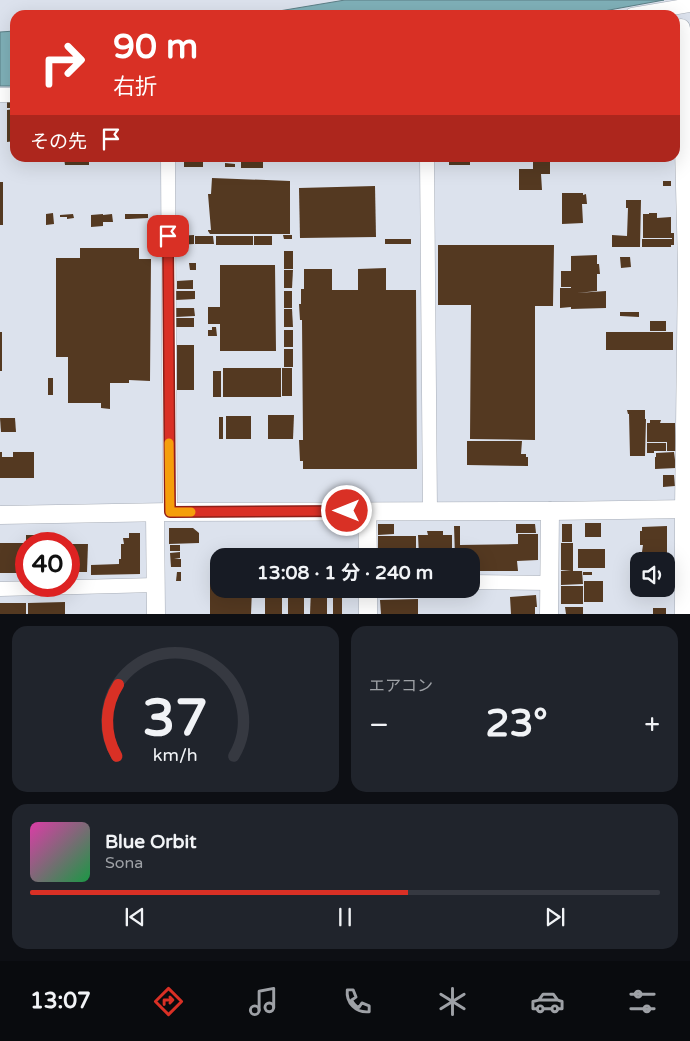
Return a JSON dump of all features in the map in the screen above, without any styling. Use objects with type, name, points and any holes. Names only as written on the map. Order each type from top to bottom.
[{"type":"street","points":[[655,10],[683,4],[681,28],[687,265],[687,509],[684,614]]},
{"type":"street","points":[[156,614],[155,585],[162,512],[168,162]]},
{"type":"street","points":[[427,162],[430,511]]},
{"type":"street","points":[[0,516],[162,512],[687,509]]},
{"type":"street","points":[[367,511],[368,548]]},
{"type":"street","points":[[549,614],[550,511]]},
{"type":"street","points":[[480,582],[549,583]]},
{"type":"street","points":[[0,589],[155,585]]},
{"type":"street","points":[[368,598],[368,614]]},
{"type":"water","points":[[345,0],[664,0],[609,10],[285,10]]},
{"type":"water","points":[[10,31],[10,86],[0,86],[0,32]]},
{"type":"building","points":[[7,100],[10,100],[10,108],[7,108]]},
{"type":"building","points":[[7,110],[10,110],[10,142],[7,142]]},
{"type":"building","points":[[65,162],[89,162],[89,165],[65,165]]},
{"type":"building","points":[[184,162],[203,162],[203,167],[184,167]]},
{"type":"building","points":[[241,162],[263,162],[263,168],[241,168]]},
{"type":"building","points":[[449,162],[470,162],[470,165],[449,165]]},
{"type":"building","points":[[533,162],[550,162],[550,174],[541,174],[542,190],[519,190],[519,169],[533,169]]},
{"type":"building","points":[[225,163],[235,164],[235,167],[225,167]]},
{"type":"building","points":[[212,178],[290,181],[290,234],[210,234],[208,231],[211,230],[208,194],[211,194]]},
{"type":"building","points":[[663,181],[671,181],[671,186],[663,186]]},
{"type":"building","points":[[0,182],[3,182],[3,225],[0,225]]},
{"type":"building","points":[[375,186],[376,237],[300,238],[299,188]]},
{"type":"building","points":[[562,193],[586,194],[587,204],[582,204],[583,223],[562,224]]},
{"type":"building","points":[[626,200],[641,200],[640,247],[612,247],[612,235],[627,236],[628,208],[626,208]]},
{"type":"building","points":[[53,213],[54,224],[46,225],[46,214]]},
{"type":"building","points":[[657,213],[657,218],[671,217],[671,233],[674,233],[674,245],[671,245],[671,247],[642,247],[642,239],[672,239],[643,238],[643,214]]},
{"type":"building","points":[[73,214],[74,218],[60,217],[60,215]]},
{"type":"building","points":[[103,214],[103,226],[91,227],[91,215]]},
{"type":"building","points":[[112,214],[113,222],[103,222],[103,215]]},
{"type":"building","points":[[125,214],[148,214],[148,218],[125,219]]},
{"type":"building","points":[[153,218],[158,218],[158,225],[153,225]]},
{"type":"building","points":[[194,235],[194,244],[177,245],[177,236]]},
{"type":"building","points":[[283,235],[292,235],[292,239],[284,239]]},
{"type":"building","points":[[195,236],[213,236],[214,244],[195,244]]},
{"type":"building","points":[[216,236],[253,236],[253,245],[216,245]]},
{"type":"building","points":[[254,236],[272,236],[272,245],[254,245]]},
{"type":"building","points":[[385,239],[411,239],[411,244],[385,244]]},
{"type":"building","points":[[438,245],[554,245],[553,306],[535,306],[535,440],[470,439],[471,305],[438,305]]},
{"type":"building","points":[[80,248],[139,248],[139,259],[151,259],[150,381],[129,380],[129,383],[110,383],[110,409],[101,408],[101,403],[68,403],[68,357],[56,357],[56,258],[80,258]]},
{"type":"building","points":[[284,251],[293,251],[293,269],[284,269]]},
{"type":"building","points":[[597,255],[600,274],[597,274],[597,291],[577,293],[606,291],[606,308],[560,308],[560,288],[571,288],[561,287],[561,271],[571,271],[571,256]]},
{"type":"building","points":[[620,257],[630,257],[631,267],[621,268]]},
{"type":"building","points":[[189,263],[196,263],[196,270],[190,270]]},
{"type":"building","points":[[220,265],[275,265],[276,351],[220,351],[220,324],[208,324],[208,307],[220,307]]},
{"type":"building","points":[[386,268],[386,290],[416,290],[417,469],[303,469],[303,461],[300,461],[299,440],[303,440],[302,320],[300,320],[299,304],[301,304],[301,289],[304,289],[304,269],[332,269],[332,290],[358,290],[358,269]]},
{"type":"building","points":[[284,270],[293,270],[292,288],[284,288]]},
{"type":"building","points":[[193,280],[193,289],[177,289],[177,281]]},
{"type":"building","points":[[176,291],[195,291],[195,299],[176,300]]},
{"type":"building","points":[[284,291],[292,291],[292,308],[284,308]]},
{"type":"building","points":[[176,308],[194,308],[195,316],[176,317]]},
{"type":"building","points":[[284,309],[292,309],[293,327],[284,327]]},
{"type":"building","points":[[620,312],[639,312],[639,317],[620,316]]},
{"type":"building","points":[[176,318],[194,318],[194,327],[176,327]]},
{"type":"building","points":[[650,321],[666,321],[666,331],[650,331]]},
{"type":"building","points":[[212,327],[216,327],[217,336],[208,336],[208,330],[212,330]]},
{"type":"building","points":[[284,330],[293,330],[293,347],[284,347]]},
{"type":"building","points":[[0,332],[2,332],[2,371],[0,371]]},
{"type":"building","points":[[606,332],[673,332],[673,350],[606,350]]},
{"type":"building","points":[[177,345],[194,345],[194,390],[177,390]]},
{"type":"building","points":[[284,349],[293,349],[293,367],[284,367]]},
{"type":"building","points":[[223,368],[281,368],[281,397],[223,397]]},
{"type":"building","points":[[282,368],[292,368],[292,396],[282,396]]},
{"type":"building","points":[[213,371],[221,371],[221,397],[213,397]]},
{"type":"building","points":[[48,378],[53,378],[53,395],[48,395]]},
{"type":"building","points":[[627,410],[645,410],[645,456],[630,456],[629,414]]},
{"type":"building","points":[[268,415],[294,415],[293,439],[268,439]]},
{"type":"building","points":[[226,416],[251,416],[251,439],[226,439]]},
{"type":"building","points":[[219,417],[223,417],[223,439],[219,439]]},
{"type":"building","points":[[0,418],[15,418],[16,432],[1,432]]},
{"type":"building","points":[[650,420],[661,420],[660,423],[675,423],[676,451],[667,451],[667,442],[647,442],[647,423],[650,423]]},
{"type":"building","points":[[467,441],[522,441],[521,454],[526,454],[526,457],[528,457],[528,466],[467,465]]},
{"type":"building","points":[[647,443],[666,443],[666,451],[647,453]]},
{"type":"building","points":[[0,452],[2,452],[2,457],[13,457],[13,452],[34,452],[34,478],[0,478]]},
{"type":"building","points":[[674,452],[676,468],[655,469],[656,453]]},
{"type":"building","points":[[663,475],[674,475],[675,486],[663,487]]},
{"type":"building","points":[[585,523],[601,523],[601,537],[585,537]]},
{"type":"building","points":[[378,524],[394,524],[394,534],[378,535]]},
{"type":"building","points":[[516,524],[535,524],[536,533],[516,533]]},
{"type":"building","points":[[562,524],[572,524],[572,542],[562,542]]},
{"type":"building","points":[[454,526],[460,526],[460,545],[518,544],[518,534],[538,534],[538,560],[517,561],[518,571],[480,571],[480,548],[455,548]]},
{"type":"building","points":[[667,526],[667,552],[642,552],[643,545],[640,545],[640,531],[642,531],[642,527]]},
{"type":"building","points":[[169,528],[193,528],[199,533],[199,543],[169,544]]},
{"type":"building","points":[[427,531],[443,531],[443,535],[452,535],[452,548],[419,548],[418,535],[428,535]]},
{"type":"building","points":[[129,533],[140,533],[140,574],[91,575],[91,565],[119,564],[121,544],[124,544],[123,538],[129,538]]},
{"type":"building","points":[[378,536],[416,536],[416,548],[378,548]]},
{"type":"building","points":[[0,543],[15,543],[15,573],[0,573]]},
{"type":"building","points":[[561,543],[573,543],[573,571],[582,571],[583,584],[561,585],[561,571],[571,571],[561,570]]},
{"type":"building","points":[[80,544],[88,544],[87,572],[80,572]]},
{"type":"building","points":[[170,545],[180,545],[180,551],[170,551]]},
{"type":"building","points":[[578,549],[605,549],[605,568],[578,568]]},
{"type":"building","points":[[180,552],[180,558],[174,559],[181,559],[181,567],[171,567],[170,553]]},
{"type":"building","points":[[177,572],[181,572],[181,581],[176,581]]},
{"type":"building","points":[[583,572],[592,572],[592,575],[583,575]]},
{"type":"building","points":[[584,581],[603,581],[603,602],[584,602]]},
{"type":"building","points":[[561,586],[583,586],[583,604],[561,604]]},
{"type":"building","points":[[536,595],[537,607],[535,607],[535,614],[511,614],[510,597]]},
{"type":"building","points":[[210,598],[252,598],[251,614],[210,614]]},
{"type":"building","points":[[265,598],[282,598],[282,614],[265,614]]},
{"type":"building","points":[[288,598],[304,598],[304,614],[288,614]]},
{"type":"building","points":[[311,598],[327,598],[327,614],[310,614]]},
{"type":"building","points":[[333,598],[342,598],[342,614],[333,614]]},
{"type":"building","points":[[418,599],[418,614],[381,614],[380,600]]},
{"type":"building","points":[[65,602],[65,614],[28,614],[28,603]]},
{"type":"building","points":[[0,603],[26,603],[26,614],[0,614]]},
{"type":"building","points":[[565,607],[583,607],[583,614],[566,614]]},
{"type":"building","points":[[653,608],[666,608],[666,614],[653,614]]},
{"type":"slow traffic","points":[[169,443],[170,512],[191,512]]},
{"type":"route","points":[[168,236],[170,512],[347,511]]}]
